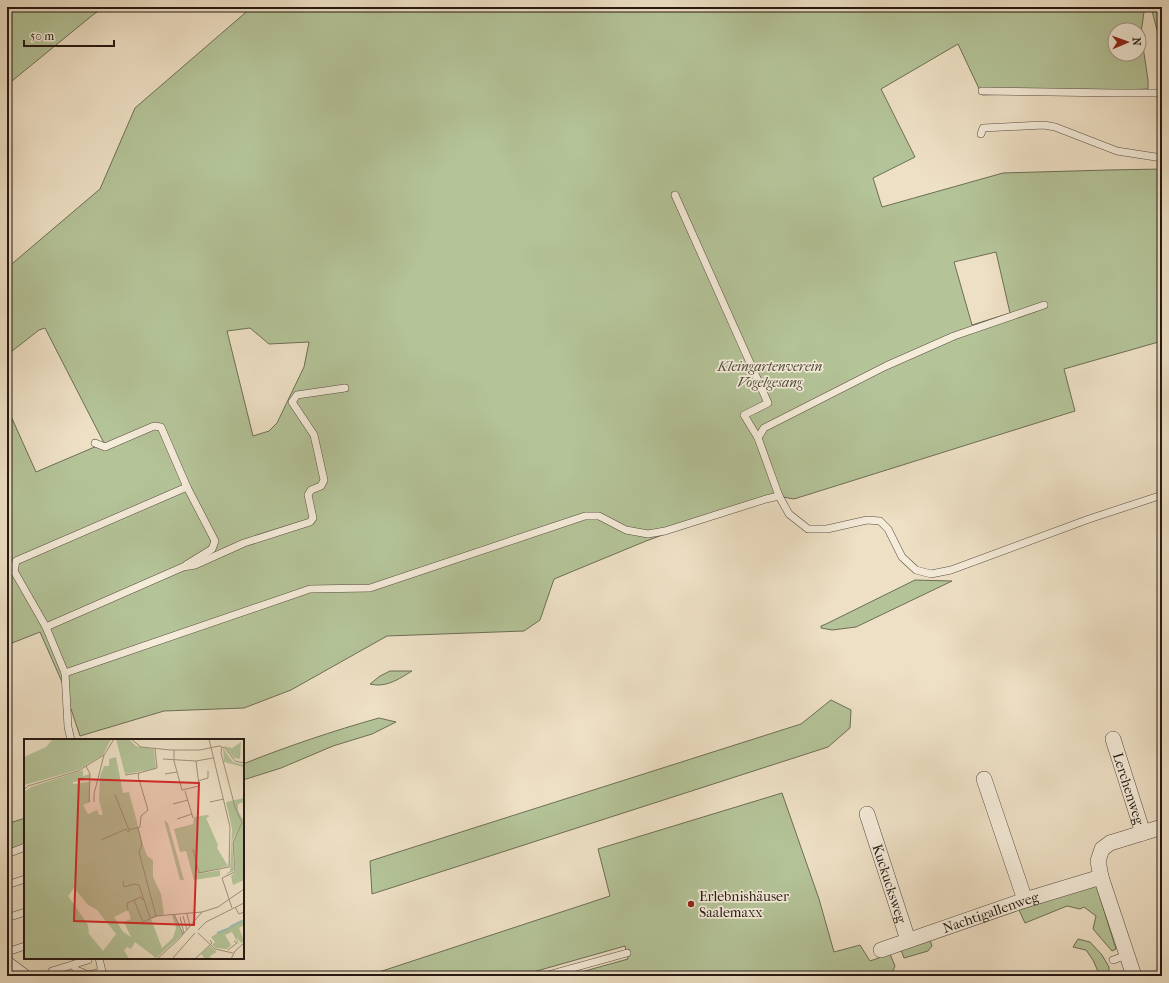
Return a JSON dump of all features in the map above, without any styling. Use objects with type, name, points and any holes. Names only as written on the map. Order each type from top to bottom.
[{"type":"street","name":"Lerchenweg","points":[[1113,743],[1143,833]]},
{"type":"street","points":[[984,786],[1025,900]]},
{"type":"street","name":"Kuckucksweg","points":[[867,824],[908,940]]},
{"type":"street","points":[[1134,976],[1120,958],[1098,861],[1102,849],[1110,843],[1162,827]]},
{"type":"street","name":"Nachtigallenweg","points":[[881,950],[1025,900],[1101,877]]},
{"type":"street","points":[[7,964],[23,976]]},
{"type":"lane","points":[[982,91],[1162,93]]},
{"type":"lane","points":[[981,134],[983,128],[1044,125],[1055,127],[1117,151],[1162,158]]},
{"type":"lane","points":[[675,195],[768,403],[744,415],[758,438],[779,496],[789,514],[808,529],[828,529],[867,520],[880,521],[888,529],[902,557],[916,570],[931,574],[951,570],[1089,519],[1162,495]]},
{"type":"lane","points":[[758,438],[764,428],[886,366],[954,336],[1044,305]]},
{"type":"lane","points":[[182,567],[194,565],[244,543],[310,522],[313,518],[308,495],[311,490],[322,486],[324,480],[314,435],[292,402],[297,395],[345,388]]},
{"type":"lane","points":[[46,627],[182,567],[212,549],[215,541],[187,487],[161,427],[154,426],[105,447],[95,443]]},
{"type":"lane","points":[[71,739],[68,727],[65,673],[46,627],[14,571],[16,561],[187,487]]},
{"type":"lane","points":[[65,673],[310,590],[370,588],[585,516],[600,516],[626,530],[648,534],[665,531],[766,498],[779,496]]},
{"type":"lane","points":[[7,854],[24,847]]},
{"type":"lane","points":[[7,885],[24,879]]},
{"type":"lane","points":[[7,918],[24,912]]},
{"type":"lane","points":[[7,952],[24,946]]},
{"type":"lane","points":[[544,976],[627,953]]},
{"type":"lane","points":[[74,964],[76,970],[88,975],[103,974],[99,959]]},
{"type":"lane","points":[[52,971],[88,960]]},
{"type":"green space","points":[[7,7],[105,7],[94,14],[7,85]]},
{"type":"green space","name":"Kleingartenverein Vogelgesang","points":[[252,7],[1143,7],[1143,22],[1107,22],[1107,62],[1145,62],[1148,89],[982,95],[958,44],[881,89],[915,157],[873,178],[882,207],[1003,173],[1162,169],[1162,341],[1064,369],[1075,411],[794,499],[772,495],[646,541],[554,579],[540,620],[524,631],[387,636],[291,690],[244,708],[164,711],[80,736],[62,682],[40,632],[7,645],[7,416],[10,414],[36,472],[104,443],[45,328],[39,330],[7,355],[7,268],[100,189],[135,108]],"holes":[[[996,252],[1010,313],[972,325],[954,262]],[[250,328],[269,344],[309,342],[304,367],[277,423],[269,431],[253,436],[227,331]]]},
{"type":"green space","points":[[1151,7],[1162,7],[1162,49]]},
{"type":"green space","points":[[915,580],[952,581],[856,627],[832,630],[821,628],[821,626]]},
{"type":"green space","points":[[390,671],[412,671],[387,684],[370,684],[380,676]]},
{"type":"green space","points":[[831,700],[851,710],[850,728],[828,747],[372,894],[370,861],[801,724]]},
{"type":"green space","points":[[379,718],[396,722],[372,734],[333,746],[281,768],[244,780],[244,764],[345,728]]},
{"type":"green space","points":[[782,793],[819,899],[834,952],[860,945],[870,961],[890,954],[895,966],[891,976],[567,976],[628,959],[625,946],[519,976],[374,976],[373,974],[610,896],[598,849]]},
{"type":"green space","points":[[24,818],[24,847],[7,853],[7,824]]},
{"type":"green space","points":[[1096,885],[1116,949],[1112,951],[1093,929],[1096,916],[1084,907],[1080,909],[1067,906],[1025,923],[1019,910]]},
{"type":"green space","points":[[1078,939],[1090,942],[1102,955],[1109,967],[1109,976],[1100,976],[1093,960],[1086,950],[1073,947]]},
{"type":"green space","points":[[930,940],[932,946],[928,951],[904,958],[901,950]]},
{"type":"place","name":"Erlebnishäuser Saalemaxx","points":[[691,904]]}]
